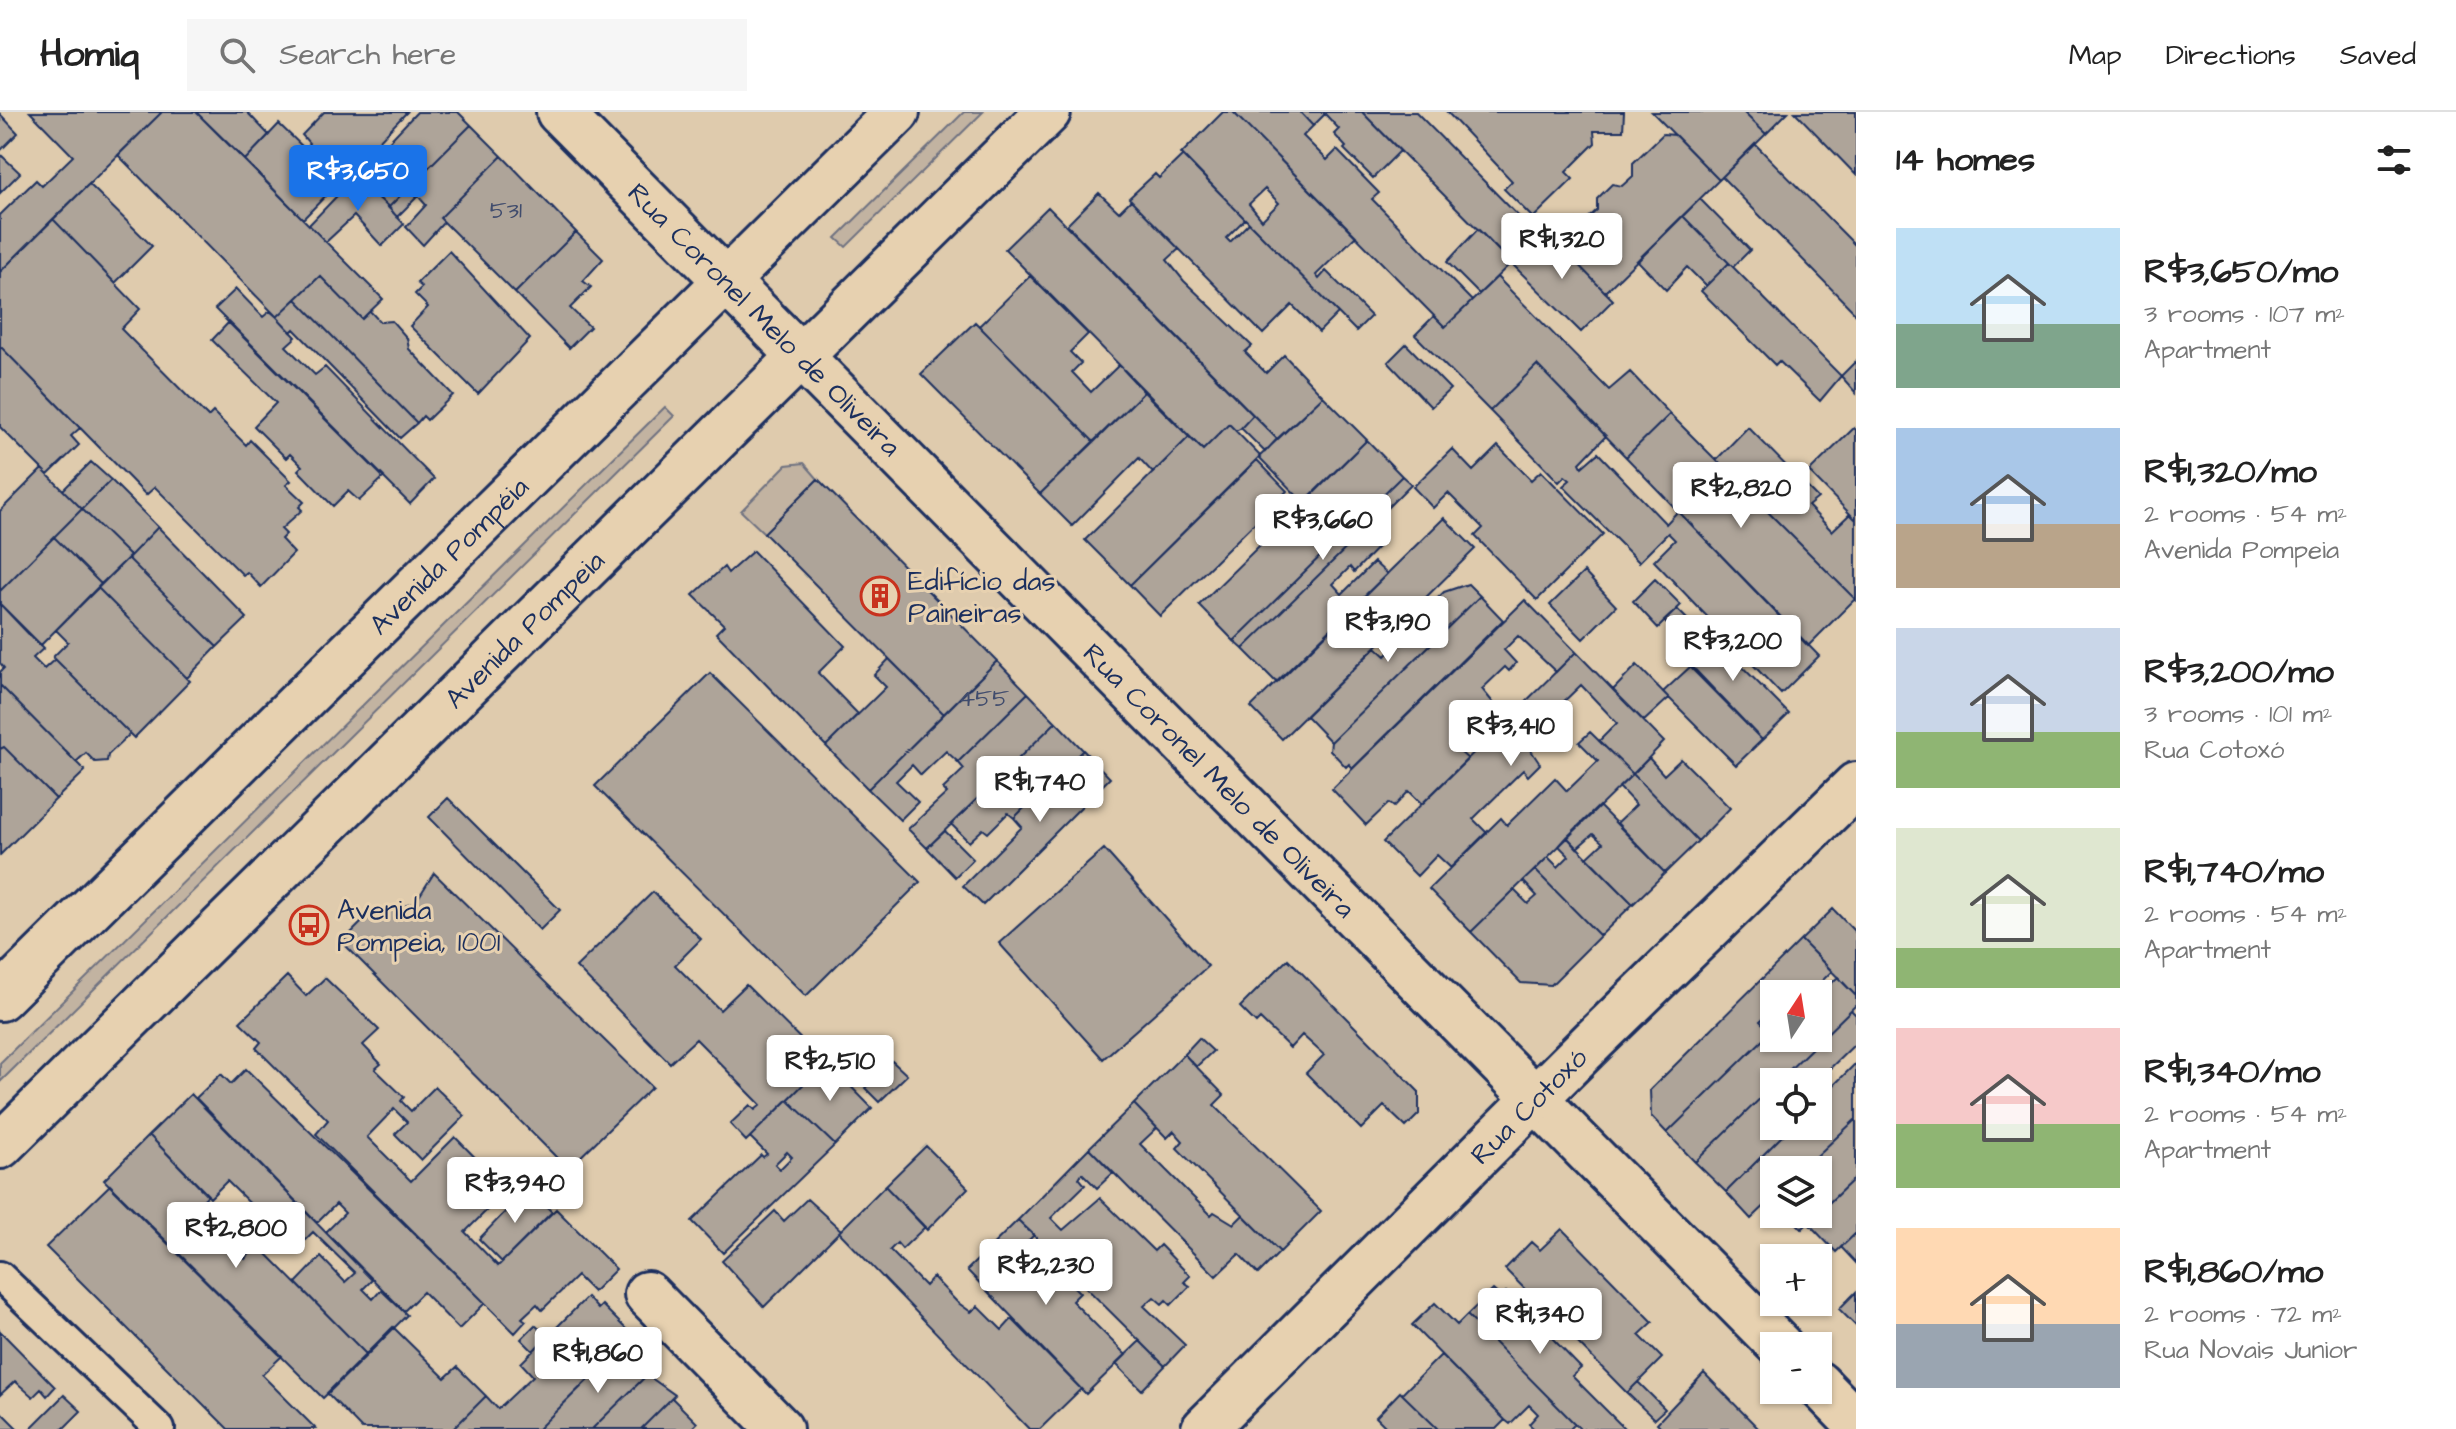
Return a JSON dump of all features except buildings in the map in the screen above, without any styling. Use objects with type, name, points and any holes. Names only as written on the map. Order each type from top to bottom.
[{"type":"street","name":"Rua Coronel Melo de Oliveira","points":[[559,112],[1766,1332]]},
{"type":"street","name":"Avenida Pompéia","points":[[0,998],[897,112]]},
{"type":"street","name":"Avenida Pompeia","points":[[0,1146],[1048,112]]},
{"type":"street","name":"Rua Cotoxó","points":[[1204,1429],[1595,1039],[1856,785]]},
{"type":"street","points":[[647,1294],[780,1429]]},
{"type":"street","points":[[1832,1398],[1856,1423]]},
{"type":"lane","points":[[0,1276],[160,1429]]},
{"type":"shaded area","points":[[964,112],[983,112],[846,247],[836,238]]},
{"type":"shaded area","points":[[665,407],[674,416],[0,1082],[0,1063]]},
{"type":"shaded area","points":[[804,463],[818,479],[764,533],[741,511],[786,465]]},
{"type":"place","name":"Edifício das Paineiras","points":[[880,596]]},
{"type":"place","name":"Avenida Pompeia, 1001","points":[[309,925]]}]
